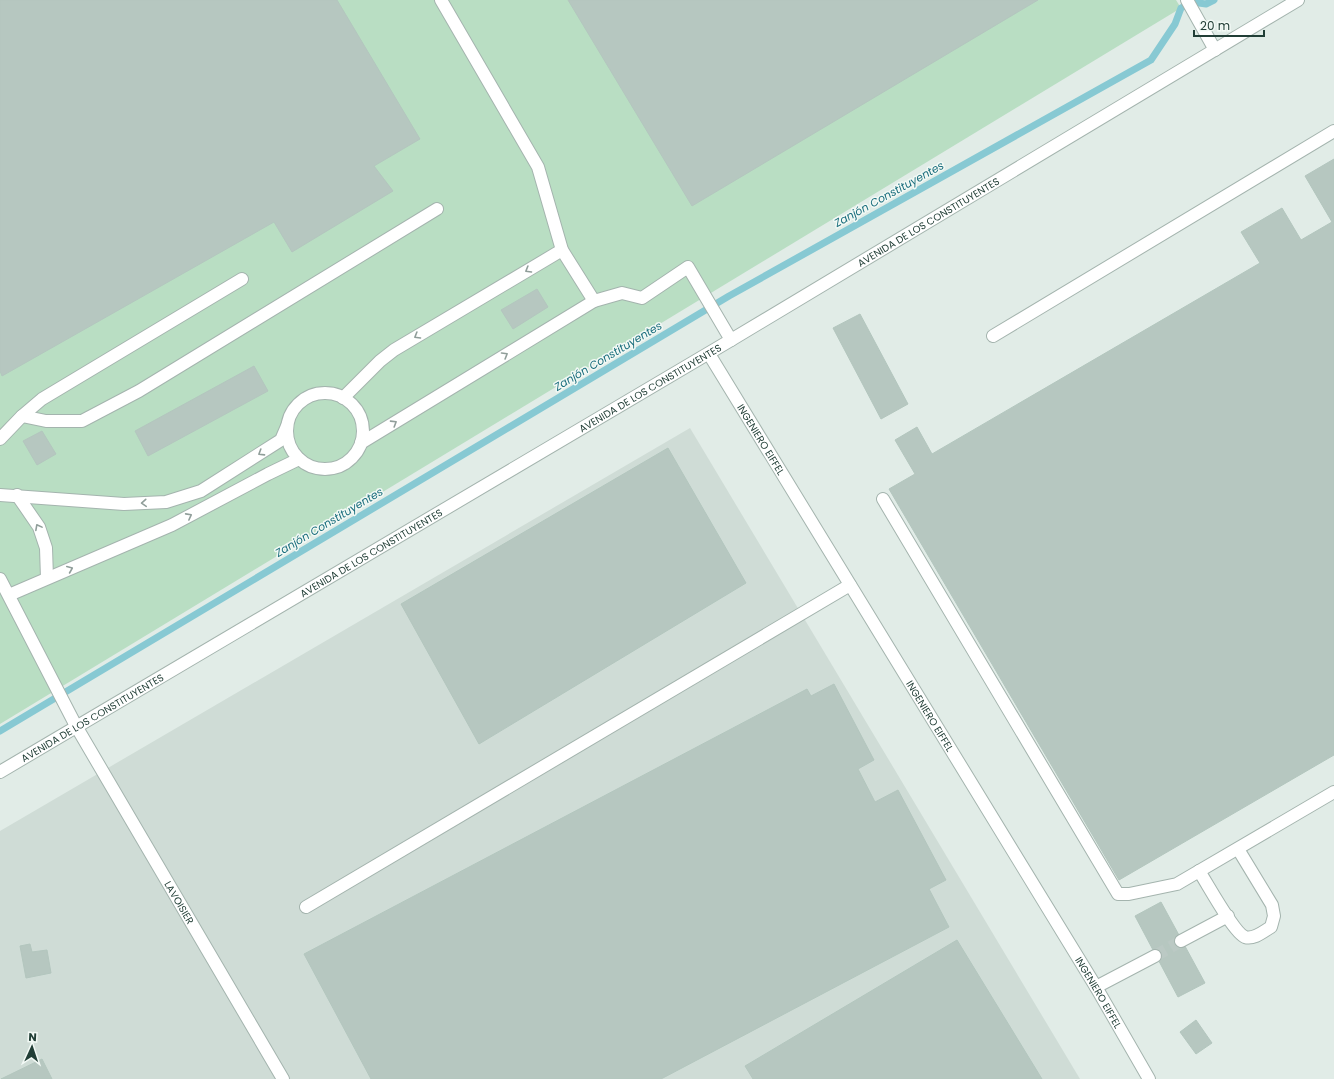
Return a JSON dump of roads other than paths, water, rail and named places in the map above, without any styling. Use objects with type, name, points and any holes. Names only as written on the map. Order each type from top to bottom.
[{"type":"street","points":[[441,0],[538,167],[562,250],[594,301]]},
{"type":"street","points":[[1187,0],[1215,50]]},
{"type":"street","name":"AVENIDA DE LOS CONSTITUYENTES","points":[[0,772],[732,340],[1298,0]]},
{"type":"street","points":[[993,336],[1334,131]]},
{"type":"street","points":[[22,416],[46,421],[82,421],[140,391],[437,209]]},
{"type":"street","points":[[343,398],[380,361],[394,350],[562,250]]},
{"type":"street","points":[[361,443],[594,301],[622,293],[642,298],[688,267],[732,340]]},
{"type":"street","points":[[0,439],[22,416],[42,400],[242,279]]},
{"type":"street","name":"INGENIERO EIFFEL","points":[[708,354],[1096,987],[1149,1079]]},
{"type":"street","points":[[318,394],[331,394],[343,398],[354,406],[361,417],[363,430],[361,443],[355,455],[345,464],[333,469],[319,469],[307,465],[299,459],[289,445],[286,432],[288,419],[295,407],[305,398],[318,394]]},
{"type":"street","points":[[0,495],[17,495],[124,504],[166,502],[201,491],[281,440],[288,426]]},
{"type":"street","points":[[9,594],[172,525],[299,459]]},
{"type":"street","points":[[17,495],[39,527],[46,548],[48,578]]},
{"type":"street","points":[[883,499],[1118,894],[1129,894],[1177,884],[1334,792]]},
{"type":"street","name":"LAVOISIER","points":[[0,579],[76,726],[284,1079]]},
{"type":"street","points":[[306,906],[850,585]]},
{"type":"street","points":[[1199,871],[1236,930],[1246,937],[1254,936],[1271,927],[1274,916],[1272,905],[1238,849]]},
{"type":"street","points":[[1181,942],[1228,916]]},
{"type":"street","points":[[1096,987],[1155,956]]},
{"type":"waterway","name":"Zanjón Constituyentes","points":[[0,731],[729,296],[1151,60],[1175,24],[1181,8],[1192,2],[1206,4],[1214,0]]},
{"type":"tunnel","points":[[1155,956],[1181,941]]}]
